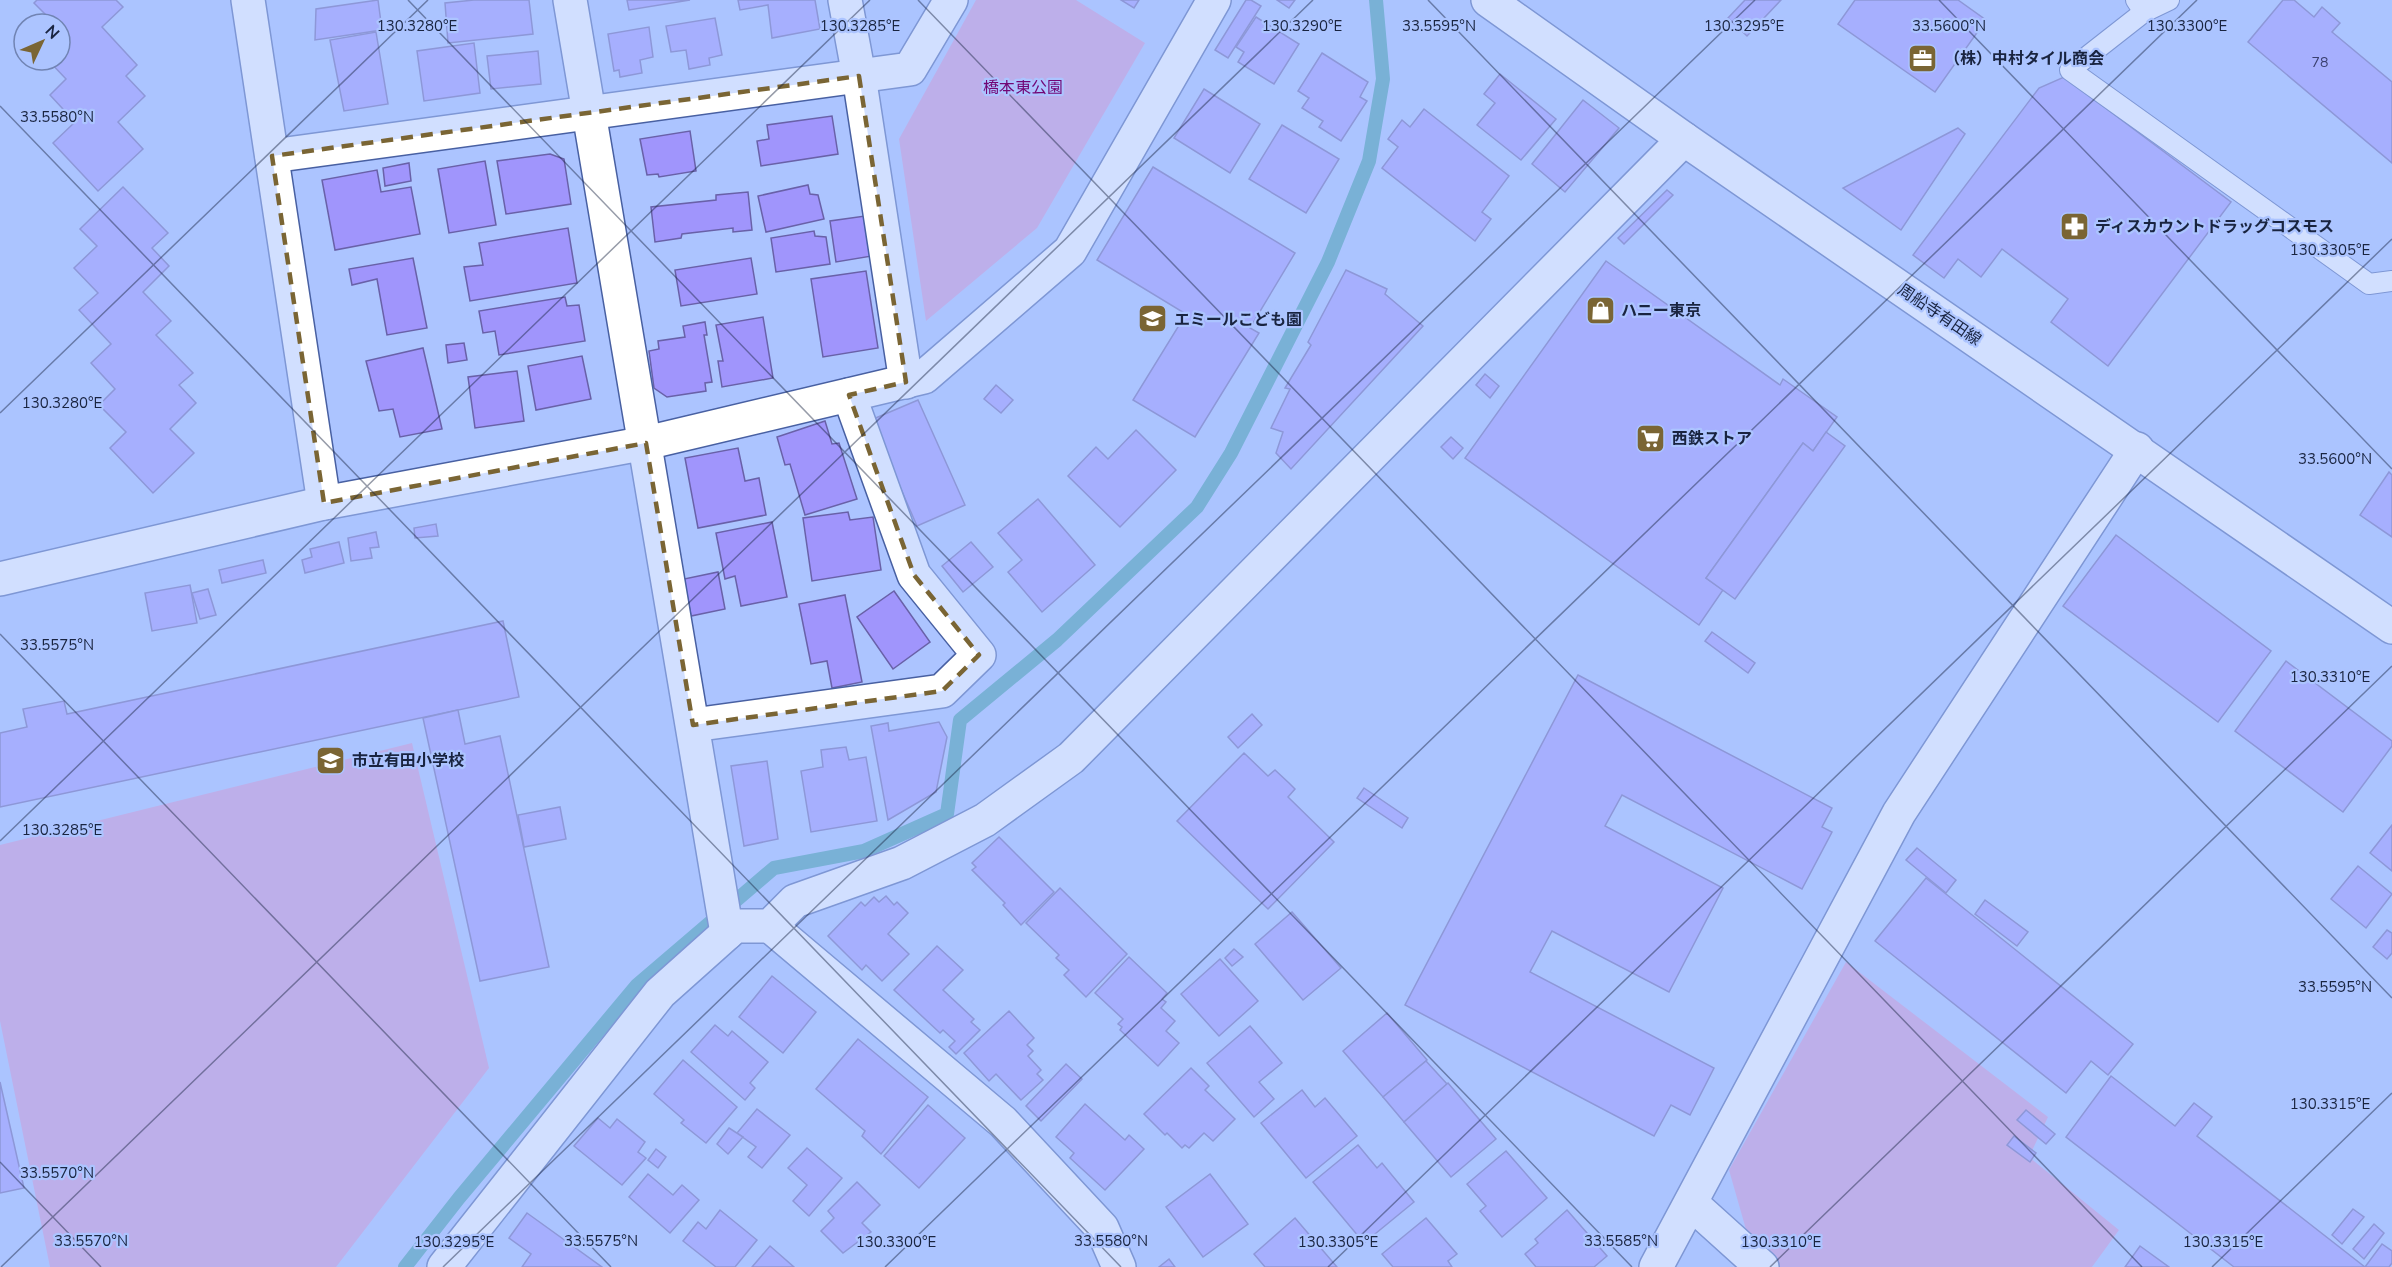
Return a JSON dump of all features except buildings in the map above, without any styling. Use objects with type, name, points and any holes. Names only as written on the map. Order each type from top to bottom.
[{"type":"street","points":[[248,0],[324,503]]},
{"type":"street","points":[[570,0],[727,933]]},
{"type":"street","points":[[845,0],[859,76],[906,381]]},
{"type":"street","points":[[272,156],[910,69],[951,0]]},
{"type":"street","points":[[0,579],[324,503],[646,442],[924,377],[1070,251],[1214,0]]},
{"type":"street","name":"周船寺有田線","points":[[1488,0],[1684,139],[2137,449],[2392,627]]},
{"type":"street","points":[[770,926],[795,901],[902,863],[985,820],[1071,758],[1684,139]]},
{"type":"street","points":[[693,725],[942,691],[979,655],[914,575],[849,395]]},
{"type":"street","points":[[1656,1267],[1899,813],[2137,449]]},
{"type":"street","points":[[444,1267],[660,993],[735,926],[770,926],[1003,1122],[1102,1228],[1119,1267]]},
{"type":"street","points":[[1691,1203],[1762,1267]]},
{"type":"lane","points":[[2169,0],[2140,6],[2070,70],[2369,284],[2392,281]]},
{"type":"highlighted area","points":[[859,76],[906,382],[849,395],[914,575],[979,655],[942,691],[693,725],[646,443],[324,503],[272,156]]},
{"type":"green space","name":"橋本東公園","points":[[976,0],[1076,0],[1145,43],[1037,228],[926,321],[899,139]]},
{"type":"green space","points":[[412,743],[489,1068],[336,1267],[50,1267],[0,1021],[0,845]]},
{"type":"green space","points":[[1846,962],[2048,1117],[2029,1157],[2119,1230],[2092,1267],[1774,1267],[1751,1247],[1729,1170]]},
{"type":"waterway","points":[[405,1267],[459,1198],[637,985],[774,868],[864,851],[947,814],[960,720],[1057,640],[1197,507],[1231,453],[1328,262],[1369,161],[1383,79],[1376,0]]},
{"type":"place","name":"（株）中村タイル商会","points":[[1923,58]]},
{"type":"place","name":"ディスカウントドラッグコスモス","points":[[2074,226]]},
{"type":"place","name":"ハニー東京","points":[[1600,310]]},
{"type":"place","name":"エミールこども園","points":[[1153,319]]},
{"type":"place","name":"西鉄ストア","points":[[1651,438]]},
{"type":"place","name":"市立有田小学校","points":[[331,760]]}]
